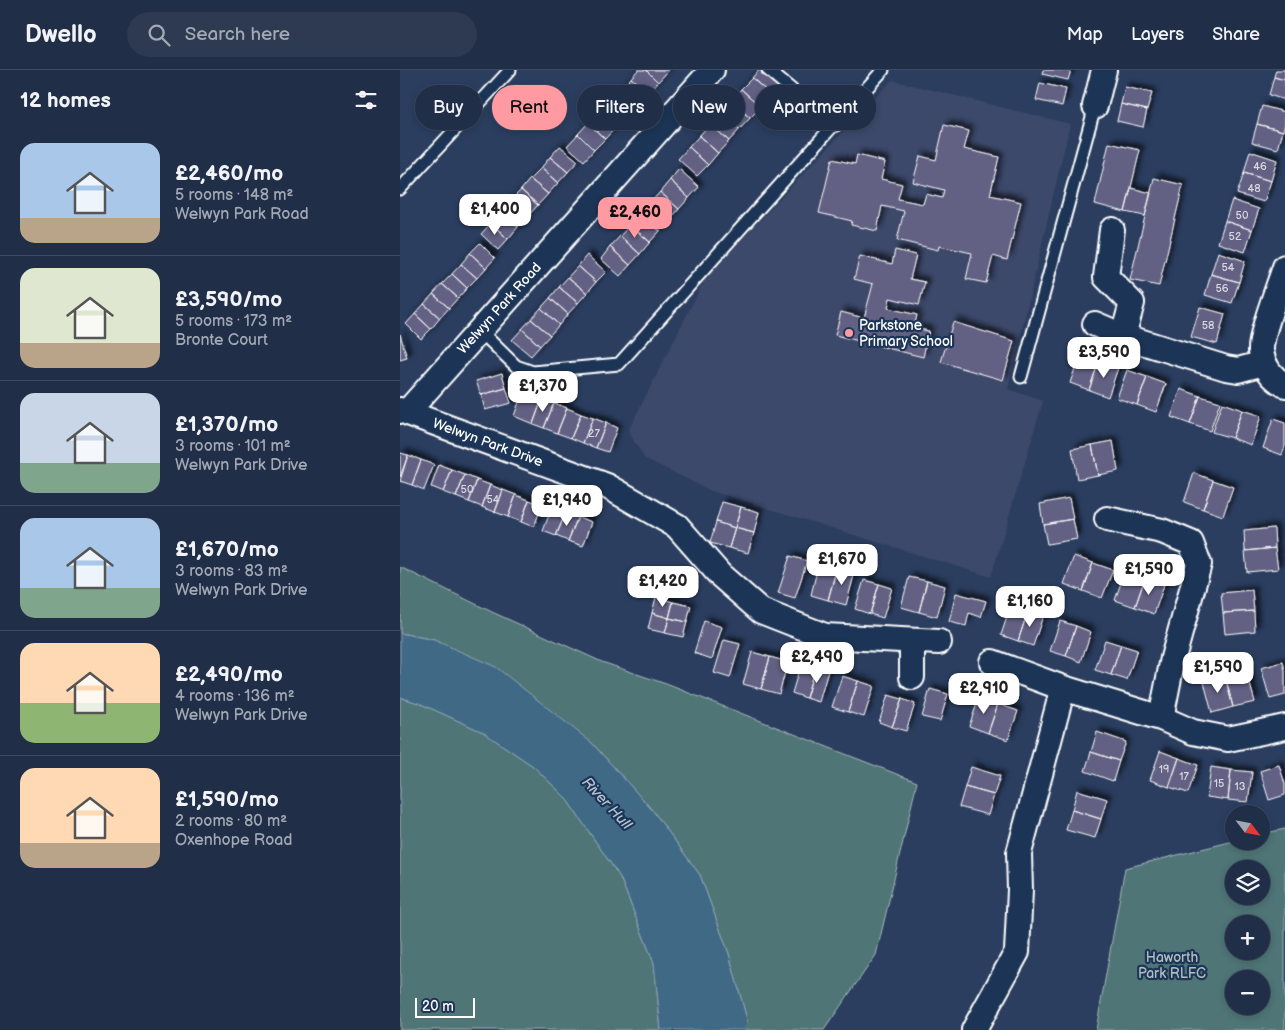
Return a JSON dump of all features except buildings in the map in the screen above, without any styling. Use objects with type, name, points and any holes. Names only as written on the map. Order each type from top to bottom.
[{"type":"street","name":"Welwyn Park Road","points":[[403,411],[479,330],[712,70]]},
{"type":"street","points":[[1095,106],[1104,70]]},
{"type":"street","points":[[1112,230],[1106,277],[1132,303],[1123,336]]},
{"type":"street","points":[[1285,267],[1261,350],[1264,363],[1271,376],[1285,385]]},
{"type":"street","points":[[1095,324],[1123,336],[1226,368],[1238,370],[1264,363]]},
{"type":"street","name":"Welwyn Park Drive","points":[[403,411],[607,486],[677,526],[720,575],[761,611],[825,636],[939,642]]},
{"type":"street","points":[[1106,519],[1162,531],[1190,543],[1199,564],[1174,658],[1161,718]]},
{"type":"street","points":[[912,641],[912,678]]},
{"type":"street","points":[[992,662],[1063,688],[1161,718],[1193,732],[1228,738],[1285,727]]},
{"type":"street","points":[[974,1030],[1017,952],[1020,890],[1019,853],[1048,775],[1063,688]]},
{"type":"lane","points":[[400,189],[510,70]]},
{"type":"lane","points":[[768,70],[786,85]]},
{"type":"lane","points":[[870,85],[883,70]]},
{"type":"lane","points":[[1021,377],[1095,106]]},
{"type":"lane","points":[[479,330],[516,366],[533,372],[618,364],[831,130]]},
{"type":"shaded area","name":"Parkstone Primary School","points":[[892,80],[1070,124],[1008,389],[1043,401],[991,577],[711,491],[644,458],[628,431],[706,277],[845,130],[876,130],[876,97]]},
{"type":"green space","points":[[400,567],[492,612],[602,662],[666,684],[917,782],[876,955],[824,1030],[746,1030],[747,1020],[729,954],[700,875],[653,811],[592,743],[434,640],[400,633]]},
{"type":"green space","points":[[400,697],[421,704],[483,732],[533,766],[565,797],[620,877],[654,963],[661,1030],[400,1030]]},
{"type":"green space","name":"Haworth Park RLFC","points":[[1285,829],[1285,1030],[1096,1030],[1125,868],[1225,843],[1225,850],[1270,850],[1270,832]]},
{"type":"water","name":"River Hull","points":[[400,633],[434,640],[496,667],[592,743],[653,811],[700,875],[729,954],[747,1020],[746,1030],[661,1030],[654,963],[620,877],[565,797],[533,766],[483,732],[421,704],[400,697]]},
{"type":"place","name":"Parkstone Primary School","points":[[849,333]]}]
